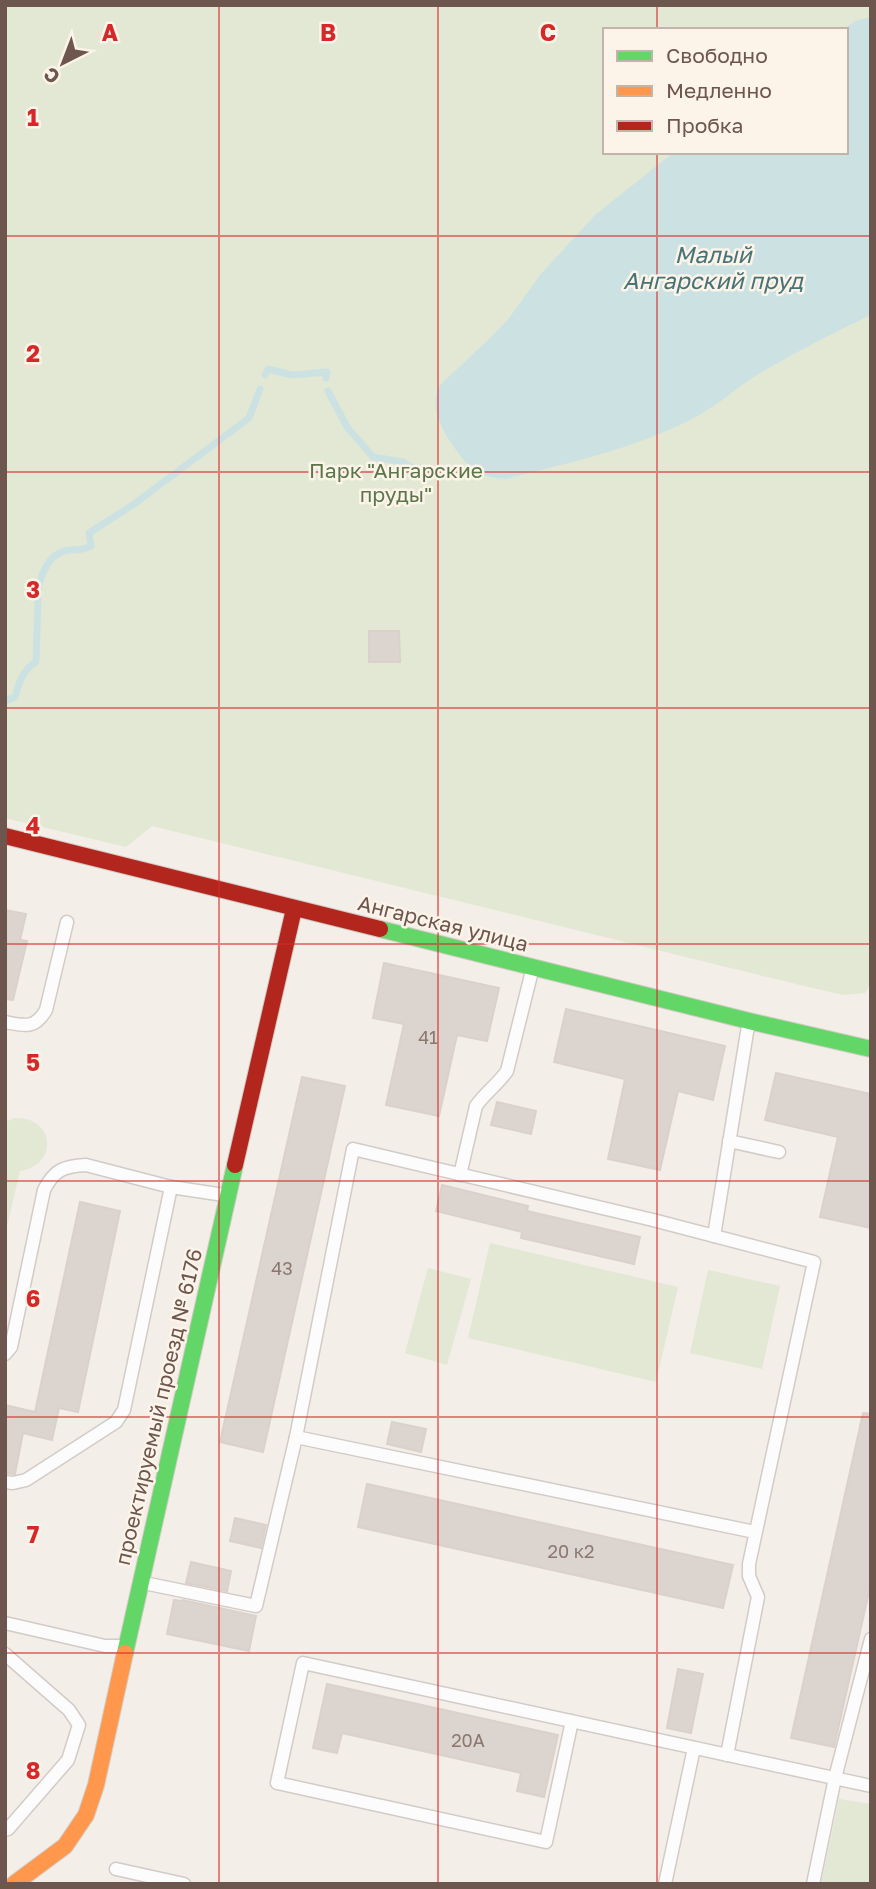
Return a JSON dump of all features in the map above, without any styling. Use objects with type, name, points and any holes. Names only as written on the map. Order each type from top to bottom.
[{"type":"street","name":"Ангарская улица","points":[[5,836],[871,1049]]},
{"type":"street","name":"проектируемый проезд № 6176","points":[[14,1884],[65,1846],[86,1815],[101,1767],[140,1582],[294,909]]},
{"type":"lane","points":[[5,1022],[30,1025],[40,1020],[46,1010],[67,922]]},
{"type":"lane","points":[[460,1175],[476,1106],[507,1071],[533,968]]},
{"type":"lane","points":[[714,1236],[749,1021]]},
{"type":"lane","points":[[729,1141],[779,1152]]},
{"type":"lane","points":[[140,1582],[256,1606],[296,1437],[353,1149],[814,1262],[748,1570],[758,1593],[758,1602],[727,1755]]},
{"type":"lane","points":[[5,1354],[11,1347],[44,1190],[58,1171],[86,1165],[171,1187],[229,1196]]},
{"type":"lane","points":[[5,1482],[26,1480],[116,1422],[124,1410],[171,1187]]},
{"type":"lane","points":[[296,1437],[755,1532]]},
{"type":"lane","points":[[5,1623],[106,1646],[126,1646]]},
{"type":"lane","points":[[813,1884],[835,1779],[871,1639]]},
{"type":"lane","points":[[5,1654],[69,1710],[79,1725],[68,1760],[5,1830]]},
{"type":"lane","points":[[572,1721],[546,1842],[277,1783],[303,1663],[572,1721],[835,1779],[871,1786]]},
{"type":"lane","points":[[665,1884],[694,1748]]},
{"type":"lane","points":[[116,1869],[184,1884]]},
{"type":"green space","name":"Парк \"Ангарские пруды\"","points":[[5,5],[871,5],[871,983],[865,993],[843,995],[796,984],[152,826],[126,847],[5,818]]},
{"type":"green space","points":[[14,1118],[28,1119],[38,1125],[47,1142],[41,1160],[33,1167],[20,1171],[5,1235],[5,1122]]},
{"type":"green space","points":[[490,1243],[678,1287],[656,1382],[468,1338]]},
{"type":"green space","points":[[428,1268],[471,1279],[447,1365],[405,1353]]},
{"type":"green space","points":[[708,1270],[780,1286],[762,1369],[690,1353]]},
{"type":"green space","points":[[839,1799],[871,1804],[871,1884],[821,1884]]},
{"type":"water","name":"Малый Ангарский пруд","points":[[871,17],[871,315],[785,359],[707,411],[653,437],[605,453],[506,479],[486,476],[470,466],[442,428],[436,411],[440,385],[509,318],[540,275],[595,215],[671,154],[848,154],[848,28],[846,28],[855,21]]},
{"type":"building","points":[[369,631],[399,631],[400,662],[369,662]]},
{"type":"building","points":[[5,910],[26,914],[20,940],[27,941],[13,1000],[5,999]]},
{"type":"building","points":[[384,963],[499,988],[487,1041],[457,1035],[439,1116],[386,1105],[404,1024],[373,1018]]},
{"type":"building","points":[[566,1009],[725,1046],[713,1100],[678,1091],[660,1170],[608,1159],[625,1079],[554,1062]]},
{"type":"building","points":[[776,1073],[871,1094],[871,1228],[820,1217],[838,1137],[765,1120]]},
{"type":"building","points":[[302,1077],[345,1086],[263,1452],[220,1442]]},
{"type":"building","points":[[497,1102],[536,1111],[531,1134],[491,1125]]},
{"type":"building","points":[[442,1185],[528,1206],[527,1211],[640,1237],[634,1264],[521,1238],[522,1232],[436,1211]]},
{"type":"building","points":[[80,1202],[120,1211],[78,1412],[59,1408],[52,1440],[23,1433],[15,1474],[5,1473],[5,1405],[35,1412]]},
{"type":"building","points":[[863,1413],[871,1414],[871,1583],[834,1747],[791,1738]]},
{"type":"building","points":[[392,1422],[426,1429],[421,1452],[387,1444]]},
{"type":"building","points":[[367,1484],[733,1565],[723,1608],[358,1527]]},
{"type":"building","points":[[235,1518],[266,1525],[261,1548],[230,1541]]},
{"type":"building","points":[[191,1562],[231,1571],[227,1591],[186,1583]]},
{"type":"building","points":[[174,1600],[256,1616],[249,1651],[167,1634]]},
{"type":"building","points":[[678,1669],[703,1674],[691,1733],[667,1728]]},
{"type":"building","points":[[327,1684],[558,1735],[544,1797],[517,1791],[521,1773],[342,1733],[337,1753],[313,1748]]},
{"type":"waterway","points":[[265,375],[268,369],[292,375],[327,372],[326,378]]},
{"type":"waterway","points":[[38,590],[44,571],[56,555],[91,546],[89,533],[134,504],[249,418],[260,389]]},
{"type":"waterway","points":[[328,391],[347,427],[373,457],[428,470]]},
{"type":"waterway","points":[[5,701],[15,697],[25,672],[36,662],[38,598]]},
{"type":"traffic: fast","points":[[380,929],[871,1049]]},
{"type":"traffic: fast","points":[[125,1653],[235,1165]]},
{"type":"traffic: slow","points":[[14,1884],[65,1846],[86,1815],[96,1785],[125,1653]]},
{"type":"traffic: jam","points":[[5,836],[380,929]]},
{"type":"traffic: jam","points":[[235,1165],[294,909]]}]
